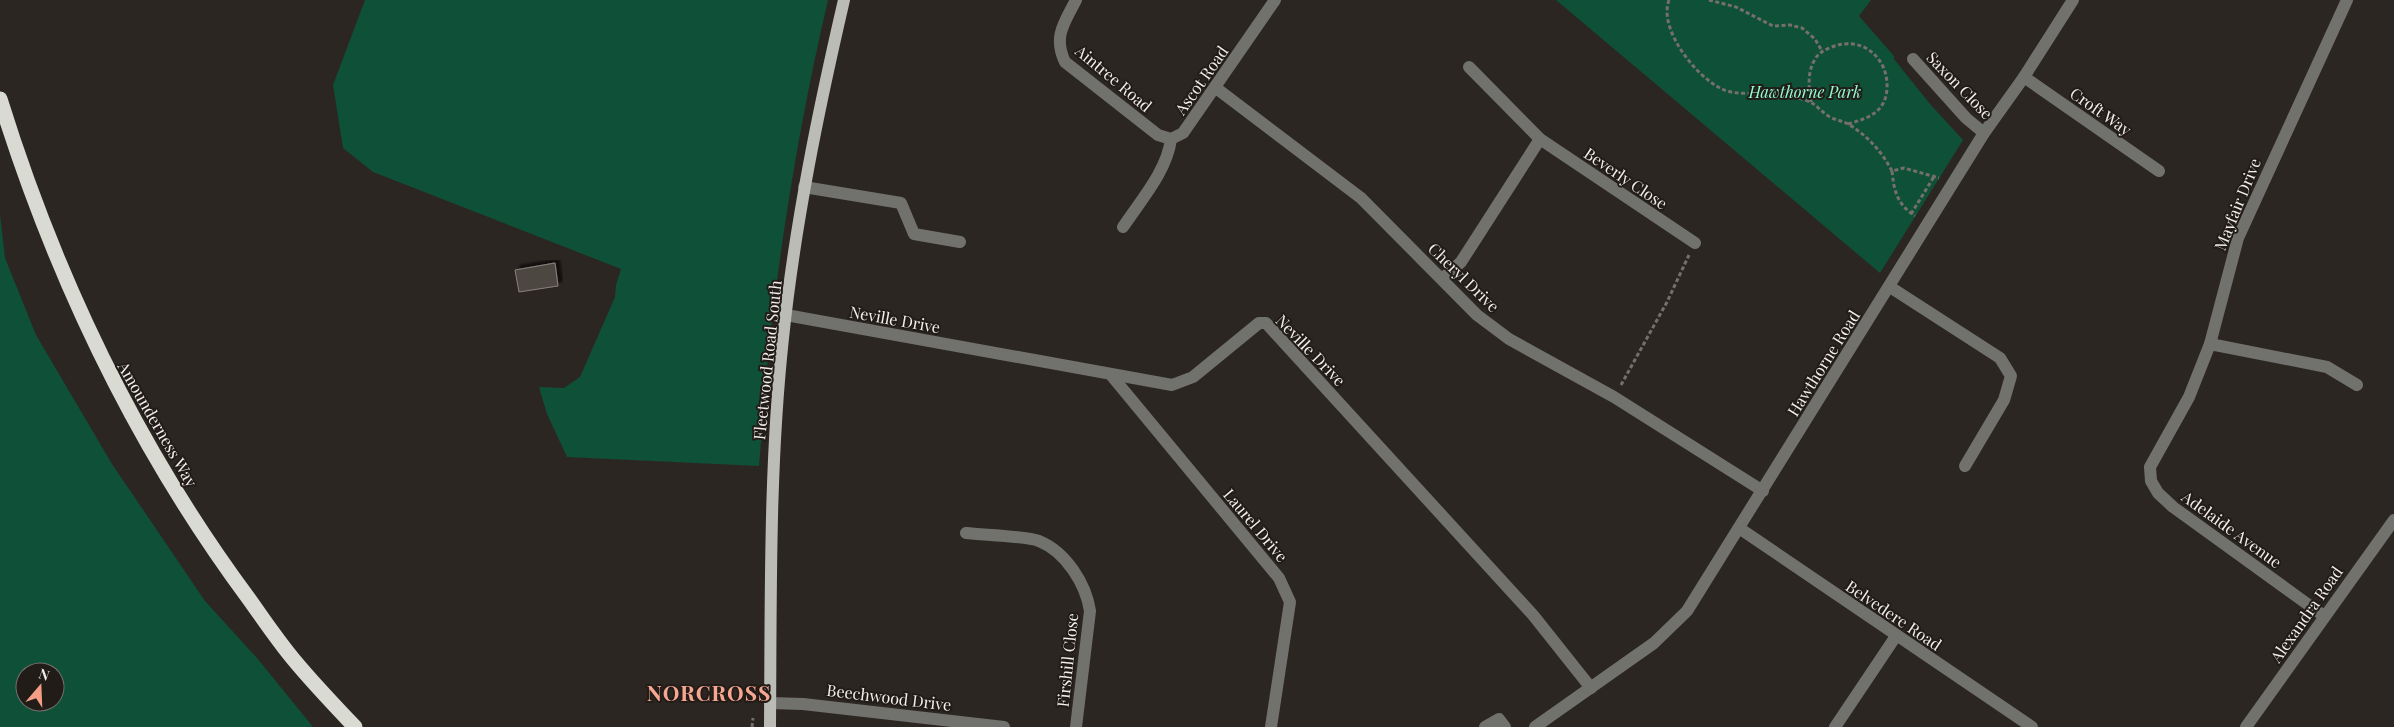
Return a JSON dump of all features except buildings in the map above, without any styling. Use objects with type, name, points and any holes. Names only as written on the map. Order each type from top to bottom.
[{"type":"highway","name":"Amounderness Way","points":[[0,99],[53,251],[102,360],[151,451],[213,551],[293,660],[355,727]]},
{"type":"main road","name":"Fleetwood Road South","points":[[770,727],[771,514],[786,316],[804,187],[844,0]]},
{"type":"street","name":"Aintree Road","points":[[1076,0],[1061,32],[1058,49],[1065,62],[1158,135],[1171,139]]},
{"type":"street","name":"Ascot Road","points":[[1171,139],[1183,133],[1216,88],[1275,0]]},
{"type":"street","name":"Hawthorne Road","points":[[1535,727],[1654,643],[1687,611],[1984,133],[2024,77],[2073,0]]},
{"type":"street","name":"Mayfair Drive","points":[[2157,451],[2189,397],[2210,344],[2238,238],[2346,0]]},
{"type":"street","name":"Saxon Close","points":[[1913,59],[1966,118],[1984,133]]},
{"type":"street","name":"Beverly Close","points":[[1469,67],[1540,139],[1695,243]]},
{"type":"street","name":"Croft Way","points":[[2024,77],[2159,171]]},
{"type":"street","name":"Cheryl Drive","points":[[1216,88],[1361,198],[1477,315],[1509,339],[1614,397],[1763,491]]},
{"type":"street","points":[[1123,227],[1163,166],[1169,152],[1171,139]]},
{"type":"street","points":[[1442,280],[1461,262],[1540,139]]},
{"type":"street","points":[[804,187],[901,203],[914,234],[960,242]]},
{"type":"street","points":[[1890,287],[2000,358],[2011,376],[2004,400],[1965,466]]},
{"type":"street","name":"Neville Drive","points":[[786,316],[1172,385],[1193,378],[1259,322],[1266,323],[1533,615],[1590,688]]},
{"type":"street","points":[[2210,344],[2327,368],[2357,386]]},
{"type":"street","name":"Laurel Drive","points":[[1111,375],[1279,578],[1287,591],[1290,602],[1270,727]]},
{"type":"street","name":"Adelaide Avenue","points":[[2157,451],[2150,467],[2151,481],[2158,493],[2324,616]]},
{"type":"street","name":"Alexandra Road","points":[[2246,727],[2394,520]]},
{"type":"street","name":"Belvedere Road","points":[[1739,528],[2032,727]]},
{"type":"street","name":"Firshill Close","points":[[966,533],[1039,541],[1063,557],[1087,594],[1090,610],[1076,727]]},
{"type":"street","points":[[1835,727],[1896,636]]},
{"type":"street","name":"Beechwood Drive","points":[[770,703],[803,704],[1004,727]]},
{"type":"street","points":[[1485,727],[1499,720],[1505,727]]},
{"type":"path","points":[[1670,0],[1666,8],[1667,22],[1675,41],[1686,58],[1721,89],[1739,93],[1777,94],[1811,102],[1828,116],[1847,124],[1864,136],[1884,155],[1892,170],[1894,193],[1900,203],[1911,214],[1927,224]]},
{"type":"path","points":[[1709,0],[1736,7],[1773,26],[1790,24],[1802,28],[1815,39],[1822,51]]},
{"type":"path","points":[[1811,102],[1810,72],[1814,59],[1822,51],[1838,44],[1856,44],[1873,52],[1884,67],[1887,81],[1886,98],[1881,108],[1871,117],[1847,124]]},
{"type":"path","points":[[1892,170],[1904,168],[1935,176],[1952,185]]},
{"type":"path","points":[[1911,214],[1935,176]]},
{"type":"path","points":[[1614,397],[1667,302],[1695,243]]},
{"type":"green space","points":[[365,0],[828,0],[794,168],[781,252],[768,353],[759,466],[567,457],[547,414],[539,387],[564,388],[580,377],[615,297],[616,285],[621,269],[373,172],[343,148],[333,85]]},
{"type":"green space","name":"Hawthorne Park","points":[[1556,0],[1871,0],[1859,16],[1894,56],[1894,59],[1930,104],[1963,140],[1880,273]]},
{"type":"green space","points":[[0,214],[5,258],[36,335],[112,464],[205,601],[257,658],[313,727],[0,727]]},
{"type":"district","name":"NORCROSS","points":[[709,692]]}]
